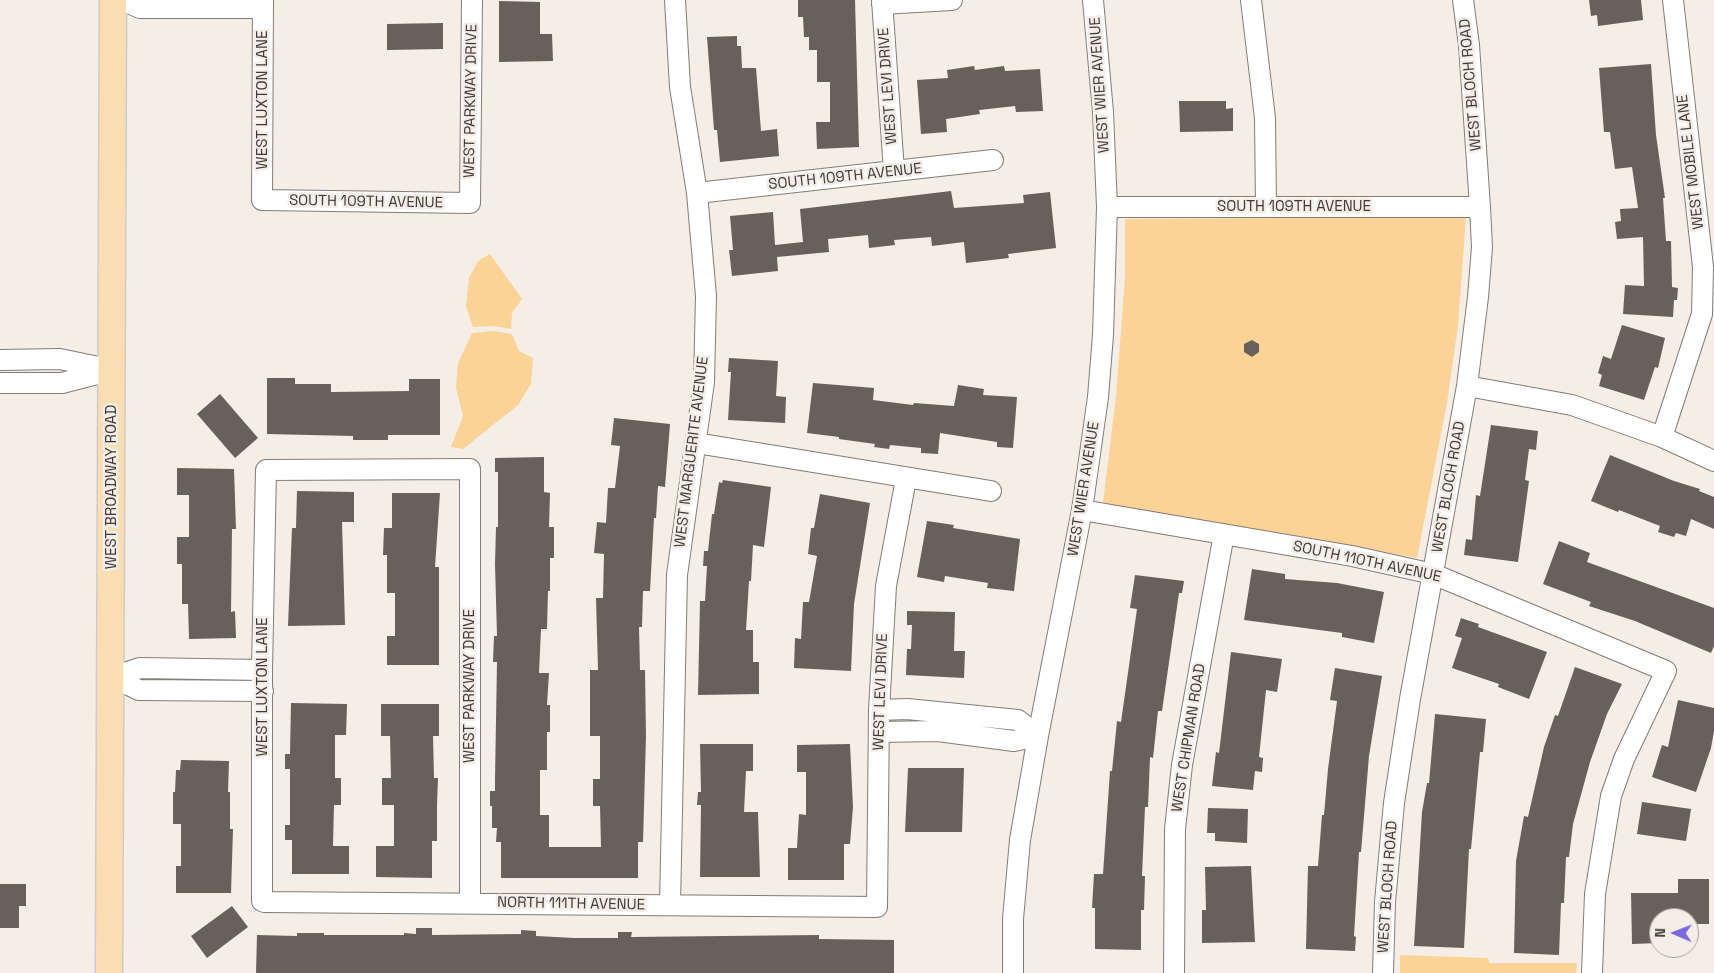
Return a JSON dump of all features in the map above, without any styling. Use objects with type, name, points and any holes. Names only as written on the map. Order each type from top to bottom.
[{"type":"main road","name":"WEST BROADWAY ROAD","points":[[110,973],[113,0]]},
{"type":"street","points":[[122,0],[140,8],[263,4]]},
{"type":"street","name":"WEST PARKWAY DRIVE","points":[[470,203],[472,0]]},
{"type":"street","name":"WEST MARGUERITE AVENUE","points":[[670,905],[677,575],[704,382],[706,296],[697,193],[680,87],[676,0]]},
{"type":"street","points":[[882,2],[952,0]]},
{"type":"street","name":"WEST WIER AVENUE","points":[[1013,973],[1016,878],[1038,736],[1082,510],[1098,396],[1103,335],[1107,207],[1103,112],[1093,0]]},
{"type":"street","points":[[1251,0],[1265,118],[1266,206]]},
{"type":"street","name":"WEST BLOCH ROAD","points":[[1383,973],[1385,902],[1394,803],[1467,386],[1478,297],[1482,246],[1468,45],[1463,0]]},
{"type":"street","name":"WEST MOBILE LANE","points":[[1662,437],[1702,314],[1703,267],[1673,0]]},
{"type":"street","name":"WEST LEVI DRIVE","points":[[882,2],[894,171]]},
{"type":"street","name":"WEST LUXTON LANE","points":[[262,200],[263,4]]},
{"type":"street","name":"SOUTH 109TH AVENUE","points":[[697,193],[993,160]]},
{"type":"street","name":"SOUTH 109TH AVENUE","points":[[262,200],[470,203]]},
{"type":"street","name":"SOUTH 109TH AVENUE","points":[[1107,207],[1480,207]]},
{"type":"street","points":[[0,360],[60,359],[112,370]]},
{"type":"street","points":[[0,383],[62,383],[112,370]]},
{"type":"street","points":[[1467,386],[1572,405],[1662,437],[1714,461]]},
{"type":"street","points":[[696,443],[906,479],[991,491]]},
{"type":"street","name":"WEST PARKWAY DRIVE","points":[[266,470],[470,469],[470,903]]},
{"type":"street","name":"WEST LUXTON LANE","points":[[264,902],[262,902],[262,670],[266,470]]},
{"type":"street","name":"WEST LEVI DRIVE","points":[[878,907],[879,710],[886,586],[906,479]]},
{"type":"street","name":"SOUTH 110TH AVENUE","points":[[1082,510],[1352,556],[1433,574],[1666,671],[1624,759],[1611,796],[1595,894],[1592,973]]},
{"type":"street","name":"WEST CHIPMAN ROAD","points":[[1174,973],[1176,829],[1182,765],[1224,534]]},
{"type":"street","points":[[112,677],[140,668],[262,670]]},
{"type":"street","points":[[112,677],[139,690],[263,691]]},
{"type":"street","points":[[879,710],[906,709],[1018,720],[1038,736]]},
{"type":"street","points":[[879,732],[938,730],[1014,741],[1038,736]]},
{"type":"street","name":"NORTH 111TH AVENUE","points":[[264,902],[878,907]]},
{"type":"shaded area","points":[[1466,217],[1458,325],[1447,403],[1417,558],[1103,503],[1116,396],[1125,277],[1125,219]]},
{"type":"shaded area","points":[[490,254],[522,299],[512,313],[511,329],[493,326],[473,327],[466,306],[469,277],[479,260]]},
{"type":"shaded area","points":[[494,331],[512,334],[519,351],[533,358],[531,384],[518,405],[463,449],[451,447],[463,416],[456,388],[458,363],[472,333]]},
{"type":"shaded area","points":[[1400,955],[1488,958],[1489,963],[1577,963],[1576,973],[1400,973]]},
{"type":"building","points":[[798,0],[855,0],[859,147],[817,149],[816,122],[830,122],[830,82],[817,82],[817,50],[809,50],[809,37],[804,37],[803,17],[798,17]]},
{"type":"building","points":[[1589,0],[1641,0],[1643,20],[1598,26],[1597,15],[1591,16]]},
{"type":"building","points":[[499,1],[540,2],[540,34],[552,34],[553,61],[499,62]]},
{"type":"building","points":[[443,23],[443,49],[387,50],[387,24]]},
{"type":"building","points":[[737,36],[737,46],[741,46],[742,68],[756,68],[761,131],[777,129],[779,156],[720,162],[717,130],[714,130],[707,37]]},
{"type":"building","points":[[1651,64],[1656,135],[1665,198],[1663,198],[1666,241],[1671,241],[1672,287],[1678,288],[1677,300],[1674,300],[1673,317],[1623,314],[1625,285],[1644,286],[1643,237],[1617,239],[1615,222],[1621,221],[1620,209],[1638,208],[1632,167],[1615,169],[1610,132],[1604,132],[1599,68]]},
{"type":"building","points":[[974,66],[975,70],[1004,66],[1005,71],[1040,69],[1043,111],[1016,112],[1015,106],[979,110],[980,114],[946,119],[947,132],[921,134],[917,80],[948,78],[947,70]]},
{"type":"building","points":[[1179,101],[1226,101],[1226,109],[1233,108],[1233,131],[1180,132]]},
{"type":"building","points":[[951,191],[954,208],[1024,203],[1023,195],[1050,192],[1056,248],[1008,254],[1009,258],[966,263],[964,242],[932,246],[931,237],[894,240],[895,245],[869,248],[868,235],[828,239],[829,252],[777,257],[778,271],[732,276],[729,250],[733,250],[730,216],[773,212],[775,245],[803,242],[800,209]]},
{"type":"building","points":[[1622,325],[1665,338],[1658,368],[1655,367],[1644,400],[1599,386],[1602,375],[1598,373],[1603,356],[1611,359]]},
{"type":"building","points":[[1252,340],[1259,344],[1259,352],[1252,357],[1244,352],[1244,344]]},
{"type":"building","points":[[729,358],[778,361],[776,396],[786,397],[785,423],[728,420],[731,372],[728,372]]},
{"type":"building","points":[[267,378],[295,378],[295,384],[331,384],[331,392],[409,391],[409,379],[440,379],[440,435],[388,435],[388,440],[353,440],[353,436],[267,434]]},
{"type":"building","points":[[813,383],[874,388],[873,400],[913,405],[914,403],[954,406],[958,385],[984,389],[983,395],[1017,397],[1013,448],[997,447],[997,442],[940,433],[938,454],[921,453],[921,448],[890,445],[889,449],[874,447],[875,444],[807,433]]},
{"type":"building","points":[[220,394],[258,438],[235,458],[197,414]]},
{"type":"building","points":[[614,418],[670,424],[665,487],[658,486],[656,518],[654,518],[650,591],[643,591],[642,627],[639,627],[640,670],[645,670],[646,736],[643,842],[638,842],[638,878],[501,878],[501,842],[496,842],[497,828],[492,828],[492,806],[490,806],[490,791],[495,791],[497,662],[493,662],[494,636],[497,636],[495,564],[496,527],[498,527],[498,472],[495,472],[495,458],[544,457],[544,492],[550,493],[549,527],[554,527],[554,558],[550,558],[547,629],[541,629],[539,673],[549,673],[547,705],[550,705],[550,732],[547,732],[547,770],[540,770],[540,815],[549,815],[549,847],[601,847],[600,806],[593,806],[593,779],[600,779],[600,736],[590,736],[590,670],[598,670],[596,598],[603,598],[604,554],[594,553],[597,522],[606,523],[608,488],[615,488],[620,446],[611,445]]},
{"type":"building","points":[[1491,425],[1538,431],[1536,450],[1529,449],[1525,480],[1529,481],[1518,562],[1464,555],[1466,539],[1472,540],[1476,495],[1480,496]]},
{"type":"building","points":[[1610,455],[1674,481],[1700,489],[1699,491],[1714,497],[1714,529],[1691,519],[1686,536],[1676,533],[1674,537],[1658,532],[1660,526],[1591,501]]},
{"type":"building","points":[[177,468],[234,469],[236,529],[232,529],[231,612],[235,611],[236,638],[189,639],[188,604],[182,604],[182,564],[177,564],[177,537],[189,537],[189,495],[177,495]]},
{"type":"building","points":[[723,480],[771,487],[764,547],[753,545],[746,630],[753,630],[753,662],[759,662],[759,694],[698,695],[700,601],[705,601],[707,566],[703,566],[704,551],[708,551],[712,514],[714,514],[719,482],[722,483]]},
{"type":"building","points":[[297,491],[354,492],[354,522],[342,522],[345,625],[288,626],[292,528],[296,528]]},
{"type":"building","points":[[392,493],[440,493],[435,567],[439,567],[439,665],[387,665],[387,636],[395,636],[395,593],[387,593],[387,555],[383,555],[384,528],[392,528]]},
{"type":"building","points":[[820,494],[870,503],[854,604],[851,671],[794,668],[795,638],[801,639],[803,602],[809,602],[817,556],[808,554],[811,528],[814,528]]},
{"type":"building","points":[[927,521],[954,525],[953,528],[1020,539],[1014,591],[987,588],[988,583],[945,576],[944,582],[917,577]]},
{"type":"building","points":[[1559,541],[1590,553],[1587,562],[1714,608],[1714,646],[1711,653],[1635,621],[1589,606],[1591,602],[1543,584]]},
{"type":"building","points":[[1252,569],[1285,574],[1285,579],[1337,583],[1384,592],[1374,643],[1342,637],[1342,633],[1244,620]]},
{"type":"building","points":[[1135,575],[1184,581],[1182,593],[1179,593],[1162,711],[1158,711],[1153,758],[1150,757],[1148,807],[1145,807],[1142,876],[1145,876],[1144,910],[1141,910],[1141,950],[1095,949],[1095,908],[1092,908],[1094,874],[1103,874],[1110,771],[1112,771],[1117,721],[1121,722],[1137,609],[1130,608]]},
{"type":"building","points":[[907,611],[955,612],[954,651],[965,651],[964,678],[906,675],[907,649],[911,649],[912,625],[907,625]]},
{"type":"building","points":[[1461,618],[1479,624],[1478,627],[1547,652],[1529,699],[1498,687],[1499,684],[1452,668],[1462,638],[1455,636]]},
{"type":"building","points":[[1231,652],[1282,659],[1277,692],[1266,690],[1259,757],[1263,758],[1262,772],[1255,771],[1253,790],[1212,786],[1216,752],[1219,753]]},
{"type":"building","points":[[1575,667],[1622,684],[1607,714],[1590,762],[1573,824],[1569,857],[1566,857],[1564,903],[1561,903],[1559,955],[1514,953],[1516,861],[1524,816],[1528,817],[1544,747],[1555,715],[1558,716]]},
{"type":"building","points":[[1335,668],[1382,676],[1369,756],[1361,852],[1359,852],[1354,936],[1356,937],[1355,951],[1306,949],[1308,866],[1318,866],[1322,815],[1324,815],[1337,701],[1330,700]]},
{"type":"building","points":[[1678,700],[1714,708],[1714,731],[1711,748],[1696,792],[1652,777],[1662,745],[1668,747]]},
{"type":"building","points":[[291,703],[347,704],[346,735],[335,735],[335,778],[341,778],[341,805],[334,805],[333,846],[349,846],[349,874],[292,874],[292,840],[285,840],[285,825],[290,825],[290,769],[285,769],[285,754],[290,754]]},
{"type":"building","points":[[381,704],[439,704],[439,736],[433,736],[434,778],[438,778],[437,841],[432,841],[432,878],[376,877],[376,846],[394,846],[394,805],[382,805],[382,778],[391,778],[390,736],[381,736]]},
{"type":"building","points":[[1435,714],[1486,719],[1483,752],[1480,752],[1471,849],[1469,849],[1464,948],[1414,946],[1422,812],[1427,783],[1429,783]]},
{"type":"building","points":[[700,744],[753,744],[753,771],[746,771],[744,812],[758,812],[760,877],[700,877],[701,805],[697,805],[698,792],[701,792]]},
{"type":"building","points":[[850,744],[853,807],[850,844],[844,844],[844,880],[788,880],[788,848],[797,848],[799,814],[806,815],[806,772],[797,772],[797,745]]},
{"type":"building","points":[[181,760],[229,761],[230,829],[233,829],[231,893],[176,893],[176,866],[181,866],[181,824],[173,824],[173,792],[175,792],[176,770],[180,770]]},
{"type":"building","points":[[908,768],[964,768],[962,832],[905,832]]},
{"type":"building","points":[[1642,802],[1691,809],[1686,841],[1637,834]]},
{"type":"building","points":[[1208,808],[1248,809],[1247,843],[1215,841],[1215,833],[1207,833]]},
{"type":"building","points":[[1251,866],[1255,942],[1202,943],[1202,910],[1206,910],[1205,867]]},
{"type":"building","points":[[1678,879],[1709,879],[1709,924],[1699,924],[1699,908],[1649,908],[1649,943],[1632,944],[1631,893],[1678,893]]},
{"type":"building","points":[[0,884],[26,884],[26,906],[19,906],[19,928],[0,928]]},
{"type":"building","points":[[232,906],[248,927],[207,958],[191,936]]},
{"type":"building","points":[[416,928],[432,928],[432,935],[521,934],[521,930],[536,931],[536,936],[574,938],[618,938],[618,932],[632,932],[631,937],[819,935],[819,939],[894,940],[894,973],[256,973],[257,935],[297,936],[297,933],[324,933],[324,935],[404,935],[404,933],[416,934]]}]
